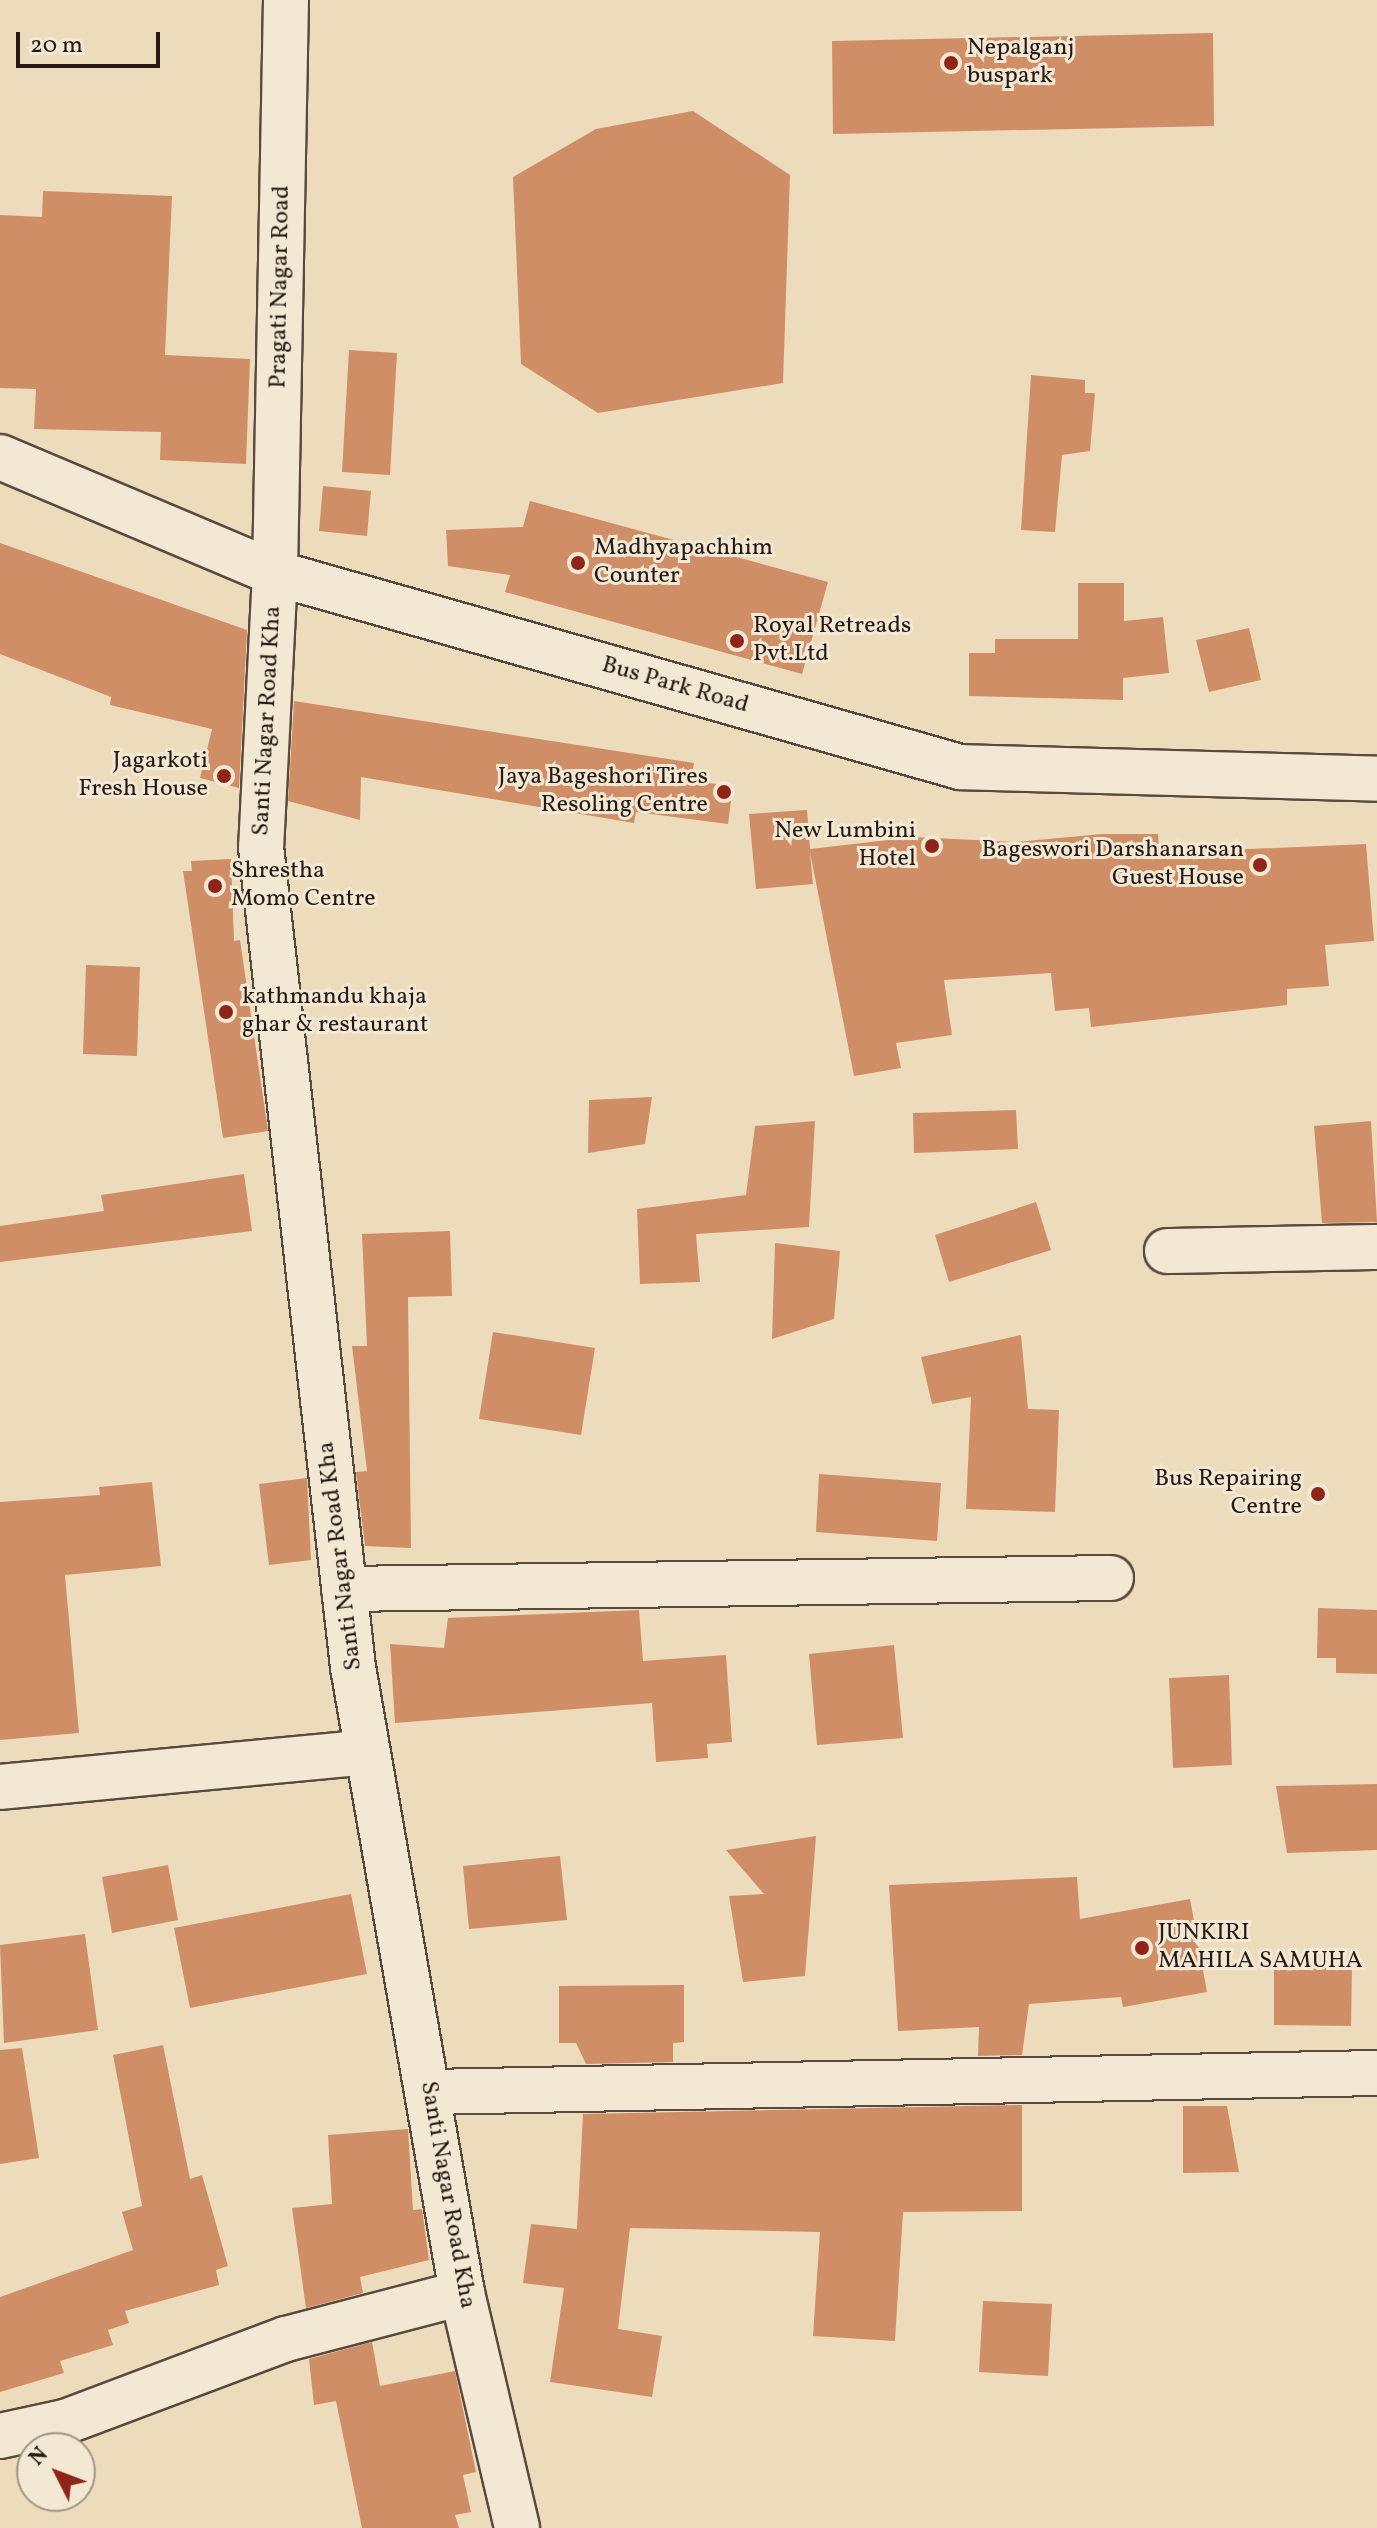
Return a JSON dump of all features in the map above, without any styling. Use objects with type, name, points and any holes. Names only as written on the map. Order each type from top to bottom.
[{"type":"street","name":"Pragati Nagar Road","points":[[275,573],[286,0]]},
{"type":"street","name":"Bus Park Road","points":[[0,457],[275,573],[960,767],[1377,779]]},
{"type":"street","name":"Santi Nagar Road Kha","points":[[275,573],[261,847],[344,1589],[367,1752],[430,2092],[462,2293],[517,2528]]},
{"type":"street","points":[[1167,1251],[1377,1247]]},
{"type":"street","points":[[344,1589],[1111,1578]]},
{"type":"street","points":[[0,1787],[367,1752]]},
{"type":"street","points":[[430,2092],[1377,2073]]},
{"type":"street","points":[[0,2436],[65,2422],[286,2339],[462,2293]]},
{"type":"building","points":[[1213,33],[1214,126],[833,134],[832,41]]},
{"type":"building","points":[[693,111],[790,175],[783,383],[598,413],[521,364],[513,177],[596,129]]},
{"type":"building","points":[[43,191],[172,196],[165,355],[250,359],[246,464],[160,460],[161,432],[34,429],[36,389],[0,388],[0,215],[42,217]]},
{"type":"building","points":[[349,350],[397,353],[390,475],[342,472]]},
{"type":"building","points":[[1031,375],[1085,380],[1085,393],[1095,393],[1090,451],[1062,455],[1055,532],[1021,530]]},
{"type":"building","points":[[323,486],[371,491],[367,536],[319,531]]},
{"type":"building","points":[[530,501],[828,582],[802,674],[505,592],[510,575],[448,566],[446,530],[523,527]]},
{"type":"building","points":[[0,543],[247,630],[239,788],[200,778],[212,729],[110,705],[111,697],[0,654]]},
{"type":"building","points":[[1078,583],[1124,583],[1124,621],[1163,617],[1169,673],[1123,678],[1123,700],[969,696],[969,653],[995,653],[995,639],[1078,639]]},
{"type":"building","points":[[1249,628],[1261,680],[1209,692],[1196,640]]},
{"type":"building","points":[[294,701],[694,763],[691,781],[733,786],[728,824],[636,812],[634,823],[361,777],[360,820],[288,801]]},
{"type":"building","points":[[807,810],[810,849],[914,837],[1015,842],[1102,834],[1158,834],[1159,853],[1366,844],[1374,941],[1325,945],[1329,986],[1287,989],[1287,1005],[1091,1027],[1089,1008],[1055,1011],[1051,973],[944,980],[952,1035],[896,1043],[901,1068],[854,1076],[810,852],[813,884],[756,889],[749,814]]},
{"type":"building","points":[[231,859],[234,941],[240,940],[268,1131],[223,1138],[183,871],[192,871],[191,861]]},
{"type":"building","points":[[86,965],[140,967],[137,1056],[83,1054]]},
{"type":"building","points":[[652,1097],[645,1144],[588,1153],[589,1100]]},
{"type":"building","points":[[1016,1110],[1018,1149],[914,1153],[913,1113]]},
{"type":"building","points":[[815,1121],[809,1227],[696,1234],[700,1282],[640,1284],[637,1209],[746,1195],[755,1126]]},
{"type":"building","points":[[1371,1121],[1377,1222],[1322,1223],[1314,1126]]},
{"type":"building","points":[[244,1174],[252,1231],[0,1262],[0,1226],[104,1211],[101,1195]]},
{"type":"building","points":[[1036,1202],[1051,1250],[949,1282],[935,1235]]},
{"type":"building","points":[[450,1231],[452,1296],[408,1297],[411,1548],[365,1546],[356,1472],[367,1471],[352,1346],[367,1346],[362,1234]]},
{"type":"building","points":[[775,1243],[840,1251],[834,1319],[772,1339]]},
{"type":"building","points":[[493,1332],[595,1348],[581,1435],[479,1419]]},
{"type":"building","points":[[1021,1335],[1028,1409],[1059,1410],[1055,1512],[966,1509],[971,1397],[932,1404],[921,1357]]},
{"type":"building","points":[[819,1474],[941,1483],[937,1541],[816,1532]]},
{"type":"building","points":[[307,1478],[311,1560],[269,1565],[259,1484]]},
{"type":"building","points":[[152,1482],[161,1566],[65,1575],[79,1733],[0,1740],[0,1502],[100,1495],[99,1487]]},
{"type":"building","points":[[1318,1608],[1377,1610],[1377,1674],[1336,1673],[1336,1658],[1317,1658]]},
{"type":"building","points":[[639,1610],[643,1661],[726,1655],[732,1742],[707,1744],[708,1758],[656,1762],[652,1703],[395,1723],[390,1644],[444,1648],[448,1618]]},
{"type":"building","points":[[894,1645],[903,1738],[817,1745],[809,1654]]},
{"type":"building","points":[[1229,1675],[1232,1765],[1173,1768],[1169,1678]]},
{"type":"building","points":[[1377,1784],[1377,1850],[1287,1853],[1276,1786]]},
{"type":"building","points":[[816,1836],[805,1976],[743,1982],[729,1896],[764,1894],[726,1850]]},
{"type":"building","points":[[560,1856],[567,1920],[469,1929],[463,1866]]},
{"type":"building","points":[[168,1865],[178,1920],[112,1933],[102,1877]]},
{"type":"building","points":[[1077,1877],[1080,1919],[1190,1899],[1207,1992],[1123,2007],[1121,1997],[1029,2004],[1022,2055],[978,2056],[979,2027],[898,2031],[889,1885]]},
{"type":"building","points":[[351,1894],[367,1974],[190,2008],[174,1928]]},
{"type":"building","points":[[85,1934],[98,2030],[4,2043],[0,1945]]},
{"type":"building","points":[[1274,1966],[1352,1966],[1351,2026],[1274,2025]]},
{"type":"building","points":[[684,1985],[684,2042],[673,2043],[673,2062],[586,2064],[576,2043],[559,2043],[559,1986]]},
{"type":"building","points":[[163,2045],[190,2179],[202,2175],[228,2266],[216,2270],[219,2285],[125,2311],[129,2323],[108,2330],[113,2345],[60,2361],[64,2373],[0,2392],[0,2297],[133,2250],[122,2212],[142,2206],[113,2055]]},
{"type":"building","points":[[22,2048],[39,2158],[0,2164],[0,2050]]},
{"type":"building","points":[[1022,2105],[1022,2211],[903,2212],[895,2341],[813,2336],[820,2232],[630,2228],[618,2329],[662,2336],[652,2397],[550,2382],[564,2288],[523,2283],[531,2224],[577,2229],[583,2114]]},
{"type":"building","points":[[1183,2106],[1227,2106],[1239,2172],[1183,2173]]},
{"type":"building","points":[[408,2129],[413,2210],[422,2209],[429,2260],[360,2277],[363,2293],[306,2308],[292,2208],[332,2204],[328,2135]]},
{"type":"building","points":[[983,2301],[1052,2304],[1048,2376],[979,2372]]},
{"type":"building","points":[[372,2342],[380,2386],[455,2371],[476,2472],[463,2475],[471,2512],[455,2515],[459,2528],[362,2528],[336,2401],[314,2405],[309,2359]]},
{"type":"place","name":"Nepalganj buspark","points":[[951,63]]},
{"type":"place","name":"Madhyapachhim Counter","points":[[578,563]]},
{"type":"place","name":"Royal Retreads Pvt.Ltd","points":[[737,641]]},
{"type":"place","name":"Jagarkoti Fresh House","points":[[224,776]]},
{"type":"place","name":"Jaya Bageshori Tires Resoling Centre","points":[[724,792]]},
{"type":"place","name":"New Lumbini Hotel","points":[[932,846]]},
{"type":"place","name":"Bageswori Darshanarsan Guest House","points":[[1260,865]]},
{"type":"place","name":"Shrestha Momo Centre","points":[[215,886]]},
{"type":"place","name":"kathmandu khaja ghar & restaurant","points":[[226,1012]]},
{"type":"place","name":"Bus Repairing Centre","points":[[1318,1494]]},
{"type":"place","name":"JUNKIRI MAHILA SAMUHA","points":[[1142,1948]]}]
